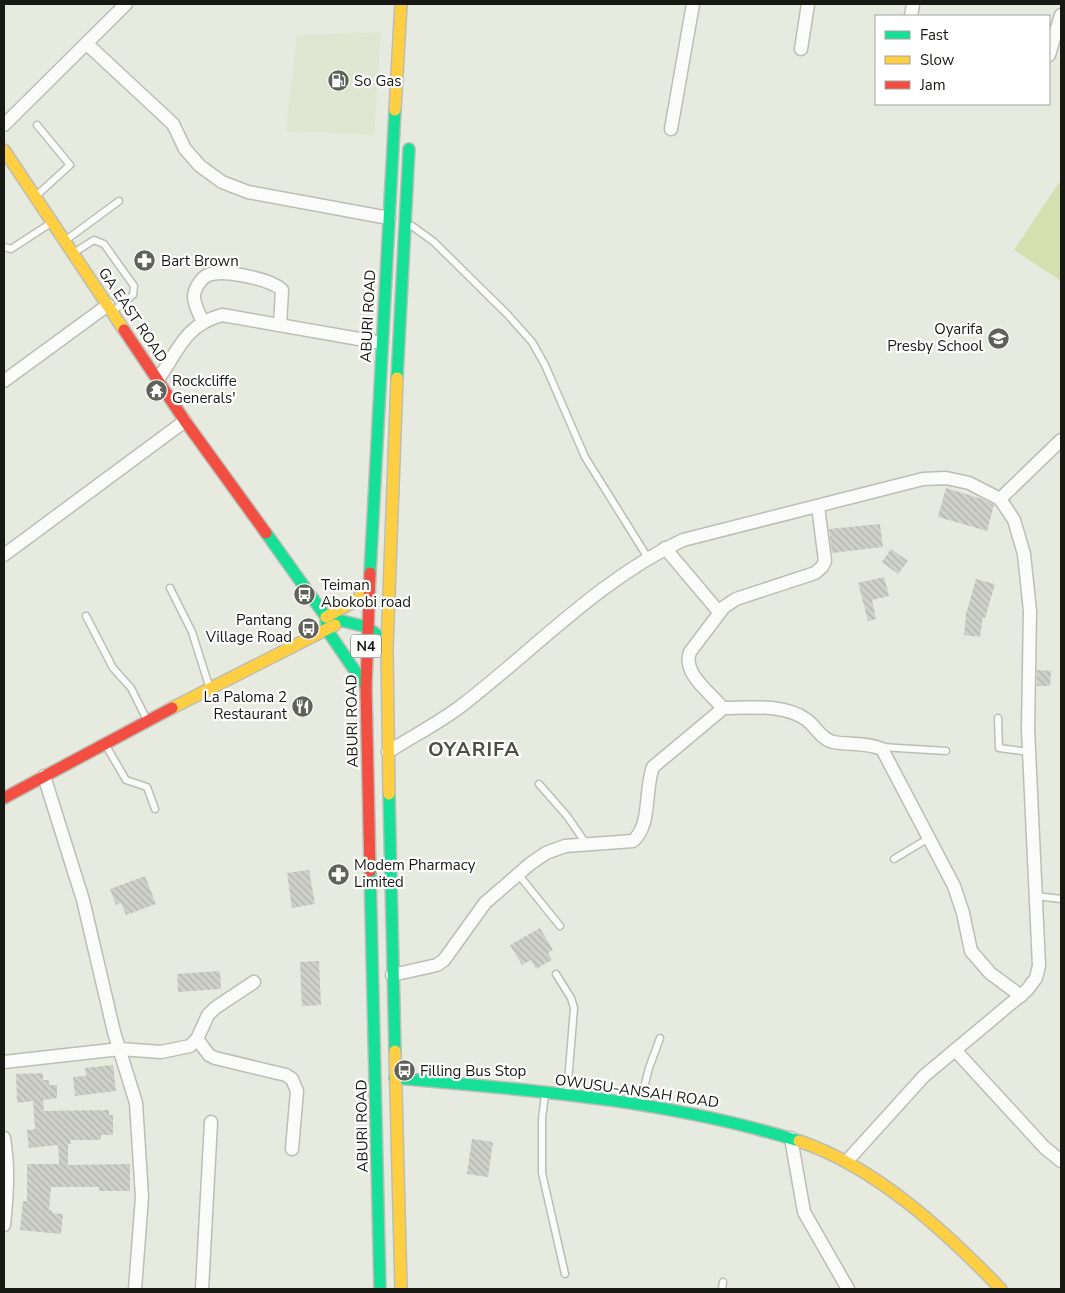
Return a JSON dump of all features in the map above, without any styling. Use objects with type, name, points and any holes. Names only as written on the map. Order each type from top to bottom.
[{"type":"main road","name":"ABURI ROAD","points":[[380,1289],[366,687],[367,627],[401,4]]},
{"type":"main road","name":"N4","points":[[401,1289],[392,975],[387,648],[410,132]]},
{"type":"main road","name":"GA EAST ROAD","points":[[4,150],[185,421],[326,617]]},
{"type":"main road","points":[[326,617],[355,601],[369,588]]},
{"type":"main road","points":[[326,617],[367,627],[375,633],[387,648]]},
{"type":"main road","points":[[326,617],[327,630],[366,687]]},
{"type":"main road","points":[[4,798],[104,743],[327,630],[342,620]]},
{"type":"main road","name":"OWUSU-ANSAH ROAD","points":[[395,1078],[567,1095],[680,1109],[731,1120],[791,1138],[847,1161],[932,1224],[974,1260],[1001,1289]]},
{"type":"street","points":[[4,125],[126,4]]},
{"type":"street","points":[[671,129],[693,4]]},
{"type":"street","points":[[801,49],[808,4]]},
{"type":"street","points":[[1050,52],[1061,15]]},
{"type":"street","points":[[87,44],[173,124],[185,149],[200,166],[222,182],[248,192],[389,218]]},
{"type":"street","points":[[204,322],[194,300],[194,293],[203,278],[209,274],[221,274],[263,280],[278,285],[282,290],[280,325]]},
{"type":"street","points":[[4,381],[110,309]]},
{"type":"street","points":[[158,379],[184,336],[204,322],[222,315],[382,343]]},
{"type":"street","points":[[4,555],[185,421]]},
{"type":"street","points":[[1000,499],[1061,440]]},
{"type":"street","points":[[388,752],[464,704],[597,592],[648,558],[683,540],[923,479],[946,478],[969,483],[1000,499],[1014,520],[1024,554],[1030,611],[1029,752],[1039,966],[1036,978],[1020,996],[955,1050],[907,1094],[847,1161]]},
{"type":"street","points":[[721,708],[689,668],[687,663],[690,652],[719,612],[736,599],[815,573],[822,567],[826,561],[818,506]]},
{"type":"street","points":[[665,548],[719,612]]},
{"type":"street","points":[[721,708],[772,709],[788,712],[806,720],[824,738],[833,742],[875,746],[886,755],[954,886],[963,912],[970,951],[990,973],[1020,996]]},
{"type":"street","points":[[392,975],[437,965],[444,960],[485,903],[518,874],[546,853],[564,846],[633,841],[640,835],[643,826],[653,767],[719,714],[721,708]]},
{"type":"street","points":[[44,776],[83,900],[114,1032],[136,1103],[142,1197],[135,1289]]},
{"type":"street","points":[[4,1062],[120,1050],[161,1052],[190,1046],[197,1039],[208,1015],[214,1008],[254,982]]},
{"type":"street","points":[[197,1039],[209,1055],[215,1058],[286,1075],[292,1079],[297,1091],[292,1149]]},
{"type":"street","points":[[955,1050],[1044,1147],[1061,1161]]},
{"type":"street","points":[[202,1289],[211,1122]]},
{"type":"street","points":[[4,1138],[8,1168],[4,1225]]},
{"type":"street","points":[[791,1138],[804,1212],[848,1289]]},
{"type":"lane","points":[[35,197],[70,165],[37,125]]},
{"type":"lane","points":[[65,241],[119,201]]},
{"type":"lane","points":[[406,221],[434,242],[507,314],[532,342],[546,365],[585,456],[648,558]]},
{"type":"lane","points":[[4,247],[10,248],[52,222]]},
{"type":"lane","points":[[74,253],[94,240],[99,241],[104,244],[134,286],[133,294],[110,309]]},
{"type":"lane","points":[[170,588],[192,632],[210,690]]},
{"type":"lane","points":[[86,616],[114,668],[130,688],[147,721]]},
{"type":"lane","points":[[998,718],[999,748],[1029,752]]},
{"type":"lane","points":[[104,743],[126,780],[147,787],[155,809]]},
{"type":"lane","points":[[875,746],[946,751]]},
{"type":"lane","points":[[539,784],[567,816],[587,845]]},
{"type":"lane","points":[[894,859],[930,838]]},
{"type":"lane","points":[[518,874],[560,926]]},
{"type":"lane","points":[[1036,896],[1061,899]]},
{"type":"lane","points":[[556,974],[571,998],[574,1008],[567,1095]]},
{"type":"lane","points":[[640,1104],[649,1068],[660,1038]]},
{"type":"lane","points":[[545,1093],[542,1119],[542,1173],[564,1274]]},
{"type":"lane","points":[[722,1289],[723,1282]]},
{"type":"shaded area","points":[[381,32],[374,135],[286,131],[297,35]]},
{"type":"green space","points":[[1061,180],[1061,281],[1014,250]]},
{"type":"building","points":[[946,488],[982,499],[994,505],[987,531],[938,517]]},
{"type":"building","points":[[880,524],[883,547],[832,553],[829,529]]},
{"type":"building","points":[[891,549],[908,561],[898,574],[882,562]]},
{"type":"building","points":[[884,577],[889,596],[872,600],[876,619],[868,621],[858,583]]},
{"type":"building","points":[[976,579],[995,584],[985,618],[983,617],[980,637],[964,635],[966,614]]},
{"type":"building","points":[[1037,670],[1051,671],[1050,686],[1037,686]]},
{"type":"building","points":[[309,870],[315,904],[292,908],[287,873]]},
{"type":"building","points":[[145,876],[156,904],[126,915],[121,903],[116,905],[110,889]]},
{"type":"building","points":[[540,928],[553,950],[548,953],[552,960],[536,969],[531,960],[522,965],[510,945]]},
{"type":"building","points":[[319,961],[321,1005],[302,1006],[300,962]]},
{"type":"building","points":[[220,971],[221,989],[178,992],[177,974]]},
{"type":"building","points":[[113,1065],[116,1091],[75,1096],[73,1077],[86,1076],[85,1068]]},
{"type":"building","points":[[43,1073],[43,1080],[49,1080],[49,1085],[57,1085],[57,1098],[43,1100],[44,1111],[109,1110],[109,1115],[113,1115],[113,1135],[101,1135],[101,1139],[97,1140],[70,1140],[71,1144],[68,1144],[68,1165],[130,1164],[130,1191],[99,1191],[99,1187],[51,1187],[49,1210],[52,1210],[52,1213],[63,1214],[61,1234],[20,1230],[23,1201],[27,1201],[27,1164],[59,1164],[58,1145],[29,1148],[27,1130],[35,1129],[33,1101],[17,1103],[16,1074]]},
{"type":"building","points":[[472,1139],[493,1142],[488,1177],[467,1174]]},
{"type":"traffic: fast","points":[[370,573],[395,110]]},
{"type":"traffic: fast","points":[[397,378],[409,149]]},
{"type":"traffic: fast","points":[[266,533],[326,617],[327,630],[366,687]]},
{"type":"traffic: fast","points":[[326,617],[367,627],[376,634]]},
{"type":"traffic: fast","points":[[389,794],[395,1051]]},
{"type":"traffic: fast","points":[[370,871],[380,1289]]},
{"type":"traffic: fast","points":[[395,1078],[548,1092],[649,1106],[749,1127],[799,1141]]},
{"type":"traffic: slow","points":[[395,110],[401,4]]},
{"type":"traffic: slow","points":[[4,150],[124,330]]},
{"type":"traffic: slow","points":[[389,794],[387,648],[397,378]]},
{"type":"traffic: slow","points":[[326,617],[355,601],[369,588]]},
{"type":"traffic: slow","points":[[172,708],[335,625]]},
{"type":"traffic: slow","points":[[395,1051],[401,1289]]},
{"type":"traffic: slow","points":[[799,1141],[827,1152],[855,1167],[908,1203],[957,1245],[1001,1289]]},
{"type":"traffic: jam","points":[[124,330],[185,421],[266,533]]},
{"type":"traffic: jam","points":[[370,573],[366,687],[370,871]]},
{"type":"traffic: jam","points":[[4,798],[172,708]]},
{"type":"place","name":"So Gas","points":[[338,81]]},
{"type":"place","name":"Bart Brown","points":[[145,261]]},
{"type":"place","name":"Oyarifa Presby School","points":[[999,338]]},
{"type":"place","name":"Rockcliffe Generals'","points":[[156,390]]},
{"type":"place","name":"Teiman Abokobi road","points":[[305,594]]},
{"type":"place","name":"Pantang Village Road","points":[[308,629]]},
{"type":"place","name":"La Paloma 2 Restaurant","points":[[303,706]]},
{"type":"place","name":"Modem Pharmacy Limited","points":[[338,874]]},
{"type":"place","name":"Filling Bus Stop","points":[[404,1071]]},
{"type":"district","name":"OYARIFA","points":[[474,749]]}]
